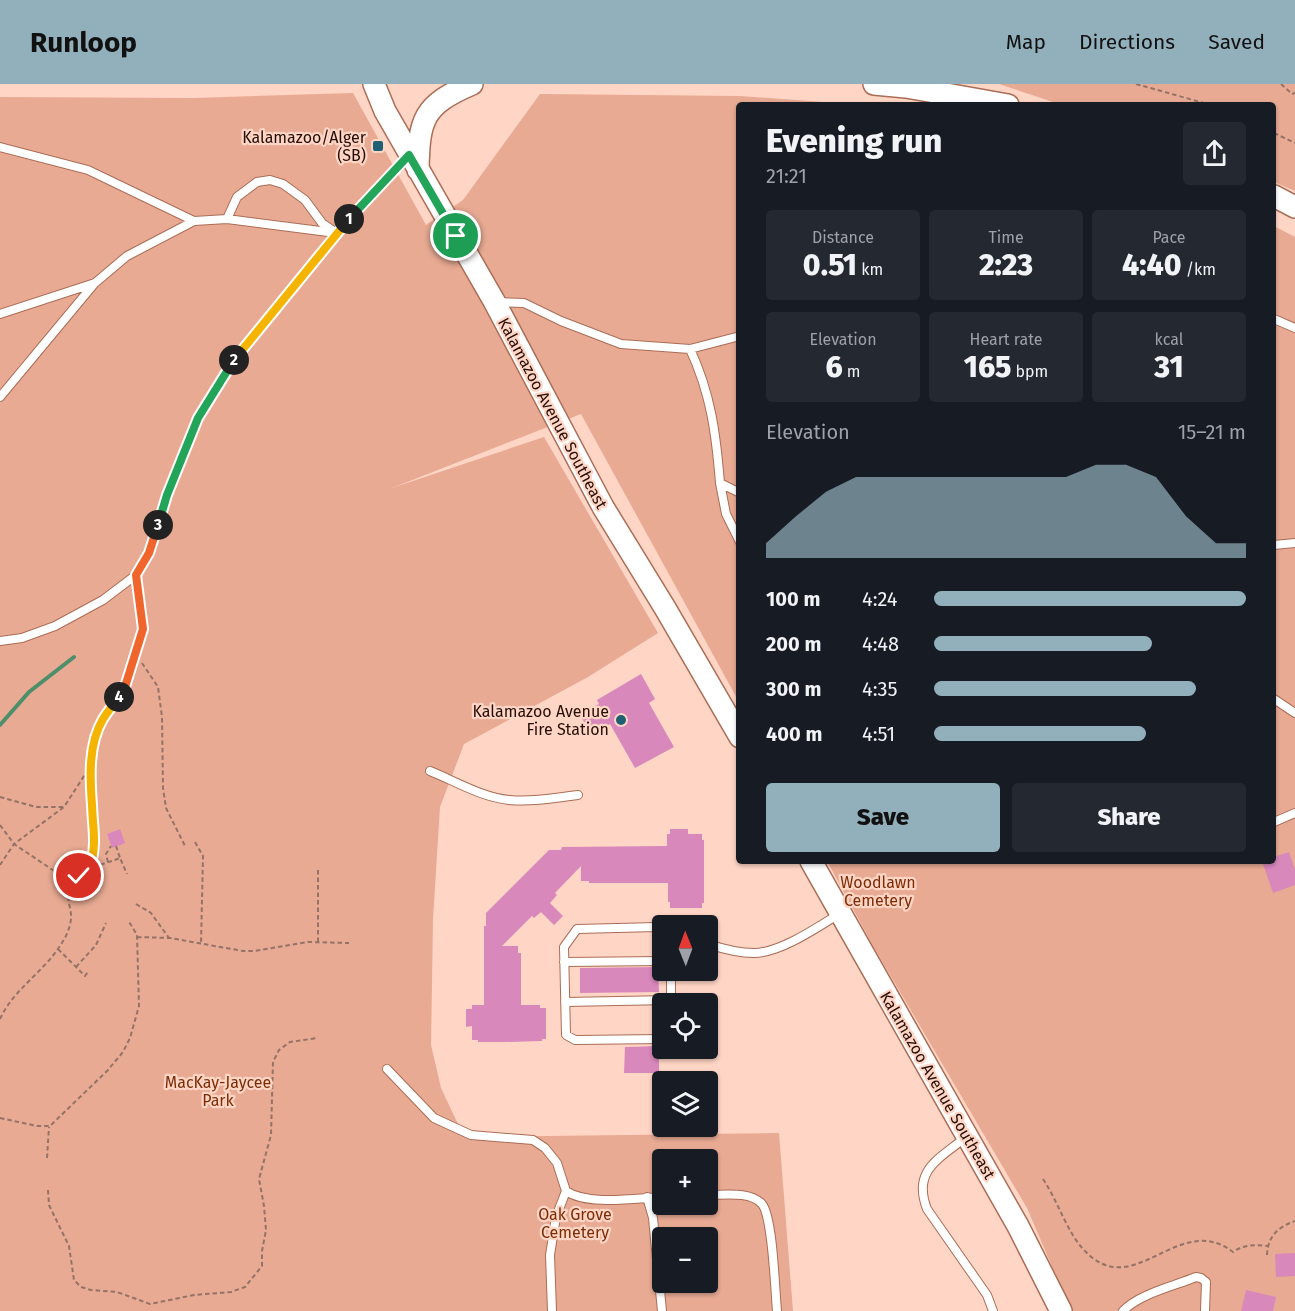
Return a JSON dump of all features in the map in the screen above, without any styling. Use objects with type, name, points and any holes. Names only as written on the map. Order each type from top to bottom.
[{"type":"main road","name":"Kalamazoo Avenue Southeast","points":[[374,84],[385,111],[413,163],[494,301],[603,507],[666,608],[736,730]]},
{"type":"main road","points":[[413,163],[421,128],[426,118],[439,101],[472,84]]},
{"type":"main road","points":[[874,84],[906,87],[991,102]]},
{"type":"main road","points":[[1276,197],[1295,207]]},
{"type":"main road","name":"Kalamazoo Avenue Southeast","points":[[813,864],[968,1136],[1061,1311]]},
{"type":"lane","points":[[0,147],[88,170],[194,222]]},
{"type":"lane","points":[[0,641],[22,638],[55,626],[103,600],[136,575],[149,553],[167,495],[198,418],[236,356],[283,301],[336,232],[413,163]]},
{"type":"lane","points":[[227,219],[237,197],[257,182],[270,180],[284,184],[305,200],[322,223],[336,232]]},
{"type":"lane","points":[[0,397],[95,283],[127,256],[194,222],[227,219],[336,232]]},
{"type":"lane","points":[[0,314],[95,283]]},
{"type":"lane","points":[[494,301],[524,303],[561,321],[621,344],[690,349],[736,337]]},
{"type":"lane","points":[[1276,320],[1295,328]]},
{"type":"lane","points":[[690,349],[701,372],[709,399],[726,514],[736,534]]},
{"type":"lane","points":[[720,483],[736,491]]},
{"type":"lane","points":[[1276,545],[1295,543]]},
{"type":"lane","points":[[124,690],[143,629],[136,575]]},
{"type":"lane","points":[[1276,700],[1295,713]]},
{"type":"lane","points":[[430,771],[479,792],[508,800],[578,795]]},
{"type":"lane","points":[[1276,821],[1295,813]]},
{"type":"lane","points":[[718,947],[756,953],[784,945],[841,913]]},
{"type":"lane","points":[[652,927],[577,929],[564,947],[566,1035],[575,1040],[652,1039]]},
{"type":"lane","points":[[564,962],[652,961]]},
{"type":"lane","points":[[565,1002],[652,1002]]},
{"type":"lane","points":[[387,1069],[434,1118],[471,1135],[533,1140],[545,1148],[557,1163],[566,1191],[575,1197],[595,1199],[652,1197]]},
{"type":"lane","points":[[968,1136],[931,1165],[922,1179],[922,1196],[927,1209],[987,1295],[993,1311]]},
{"type":"lane","points":[[552,1311],[550,1256],[556,1217],[566,1191]]},
{"type":"lane","points":[[718,1195],[746,1195],[762,1205],[769,1222],[777,1311]]},
{"type":"lane","points":[[647,1197],[653,1218],[662,1311]]},
{"type":"lane","points":[[1125,1310],[1140,1299],[1196,1277],[1206,1282],[1205,1311]]},
{"type":"path","points":[[1136,84],[1200,102]]},
{"type":"path","points":[[1281,84],[1292,94],[1295,93]]},
{"type":"path","points":[[1276,134],[1295,143]]},
{"type":"path","points":[[136,654],[158,687],[162,717],[163,788],[166,808],[186,848]]},
{"type":"path","points":[[90,869],[95,833],[92,807],[92,751],[102,721],[124,690]]},
{"type":"path","points":[[0,865],[14,844],[64,807],[91,765]]},
{"type":"path","points":[[0,797],[36,807],[64,807]]},
{"type":"path","points":[[0,825],[14,844],[93,897]]},
{"type":"path","points":[[195,842],[203,856],[201,944]]},
{"type":"path","points":[[108,862],[106,855],[111,846]]},
{"type":"path","points":[[116,846],[127,874]]},
{"type":"path","points":[[0,1020],[11,999],[58,949],[71,922],[68,900],[73,884],[79,876],[90,869],[120,858]]},
{"type":"path","points":[[318,868],[318,942]]},
{"type":"path","points":[[136,904],[151,913],[169,938]]},
{"type":"path","points":[[47,1158],[49,1126],[107,1071],[128,1043],[139,1006],[137,937],[128,920]]},
{"type":"path","points":[[76,967],[96,945],[106,923]]},
{"type":"path","points":[[137,937],[169,938],[234,951],[255,951],[303,942],[349,943]]},
{"type":"path","points":[[58,949],[85,976],[88,972]]},
{"type":"path","points":[[48,1190],[49,1205],[68,1241],[74,1280],[81,1287],[117,1292],[150,1304],[241,1289],[249,1284],[262,1266],[266,1230],[259,1179],[271,1135],[273,1062],[279,1050],[287,1043],[300,1039],[317,1038]]},
{"type":"path","points":[[0,1118],[49,1126]]},
{"type":"path","points":[[1043,1179],[1084,1250],[1104,1266],[1124,1267],[1143,1263],[1179,1244],[1192,1241],[1218,1243],[1233,1252],[1249,1245],[1268,1246]]},
{"type":"path","points":[[1267,1255],[1270,1239],[1279,1228],[1295,1221]]},
{"type":"green space","points":[[999,84],[1295,84],[1295,191],[1276,183],[1276,102],[1053,102]]},
{"type":"green space","points":[[353,93],[426,225],[463,200],[540,94],[740,96],[823,102],[736,102],[736,697],[581,414],[392,488],[544,437],[658,633],[588,677],[464,744],[440,807],[433,919],[431,1045],[441,1088],[464,1137],[652,1135],[652,1137],[718,1137],[718,1134],[779,1133],[793,1311],[0,1311],[0,97],[194,98]]},
{"type":"green space","name":"Woodlawn Cemetery","points":[[1276,227],[1295,237],[1295,1311],[1071,1311],[1027,1208],[873,946],[829,864],[1276,864]]},
{"type":"building","name":"Kalamazoo Avenue Fire Station","points":[[641,674],[655,699],[649,703],[674,747],[635,768],[610,724],[592,735],[580,715],[599,704],[597,700]]},
{"type":"building","points":[[120,829],[125,843],[112,848],[107,834]]},
{"type":"building","points":[[670,829],[688,829],[688,834],[702,834],[702,840],[704,840],[704,903],[702,903],[702,908],[670,908],[668,883],[589,883],[589,881],[581,881],[581,866],[555,893],[557,895],[550,903],[563,916],[554,925],[541,912],[534,918],[532,916],[502,946],[518,946],[518,953],[521,953],[521,1005],[540,1005],[540,1008],[546,1008],[546,1039],[505,1042],[472,1040],[472,1026],[466,1027],[466,1009],[472,1009],[472,1005],[484,1005],[486,913],[549,850],[561,850],[562,847],[667,846],[667,834],[670,834]]},
{"type":"building","points":[[1289,852],[1295,870],[1295,885],[1273,893],[1263,864],[1276,864],[1276,856]]},
{"type":"building","points":[[652,967],[652,981],[659,981],[659,992],[580,993],[580,968]]},
{"type":"building","points":[[652,1046],[652,1059],[659,1059],[659,1071],[624,1073],[625,1047]]},
{"type":"building","points":[[1295,1253],[1295,1276],[1276,1277],[1275,1254]]},
{"type":"building","points":[[1246,1290],[1276,1297],[1273,1311],[1241,1311]]},
{"type":"waterway","points":[[0,725],[29,692],[74,657]]},
{"type":"place","name":"Kalamazoo/Alger (SB)","points":[[378,146]]},
{"type":"place","name":"Kalamazoo Avenue Fire Station","points":[[621,720]]},
{"type":"route","points":[[79,876],[90,869],[94,852],[92,751],[102,721],[124,690],[143,629],[136,575],[149,553],[167,495],[198,418],[213,397],[236,356],[283,301],[336,232],[409,155],[456,236]]},
{"type":"park label","name":"MacKay-Jaycee Park","points":[[218,1091]]},
{"type":"park label","name":"Oak Grove Cemetery","points":[[575,1223]]}]
